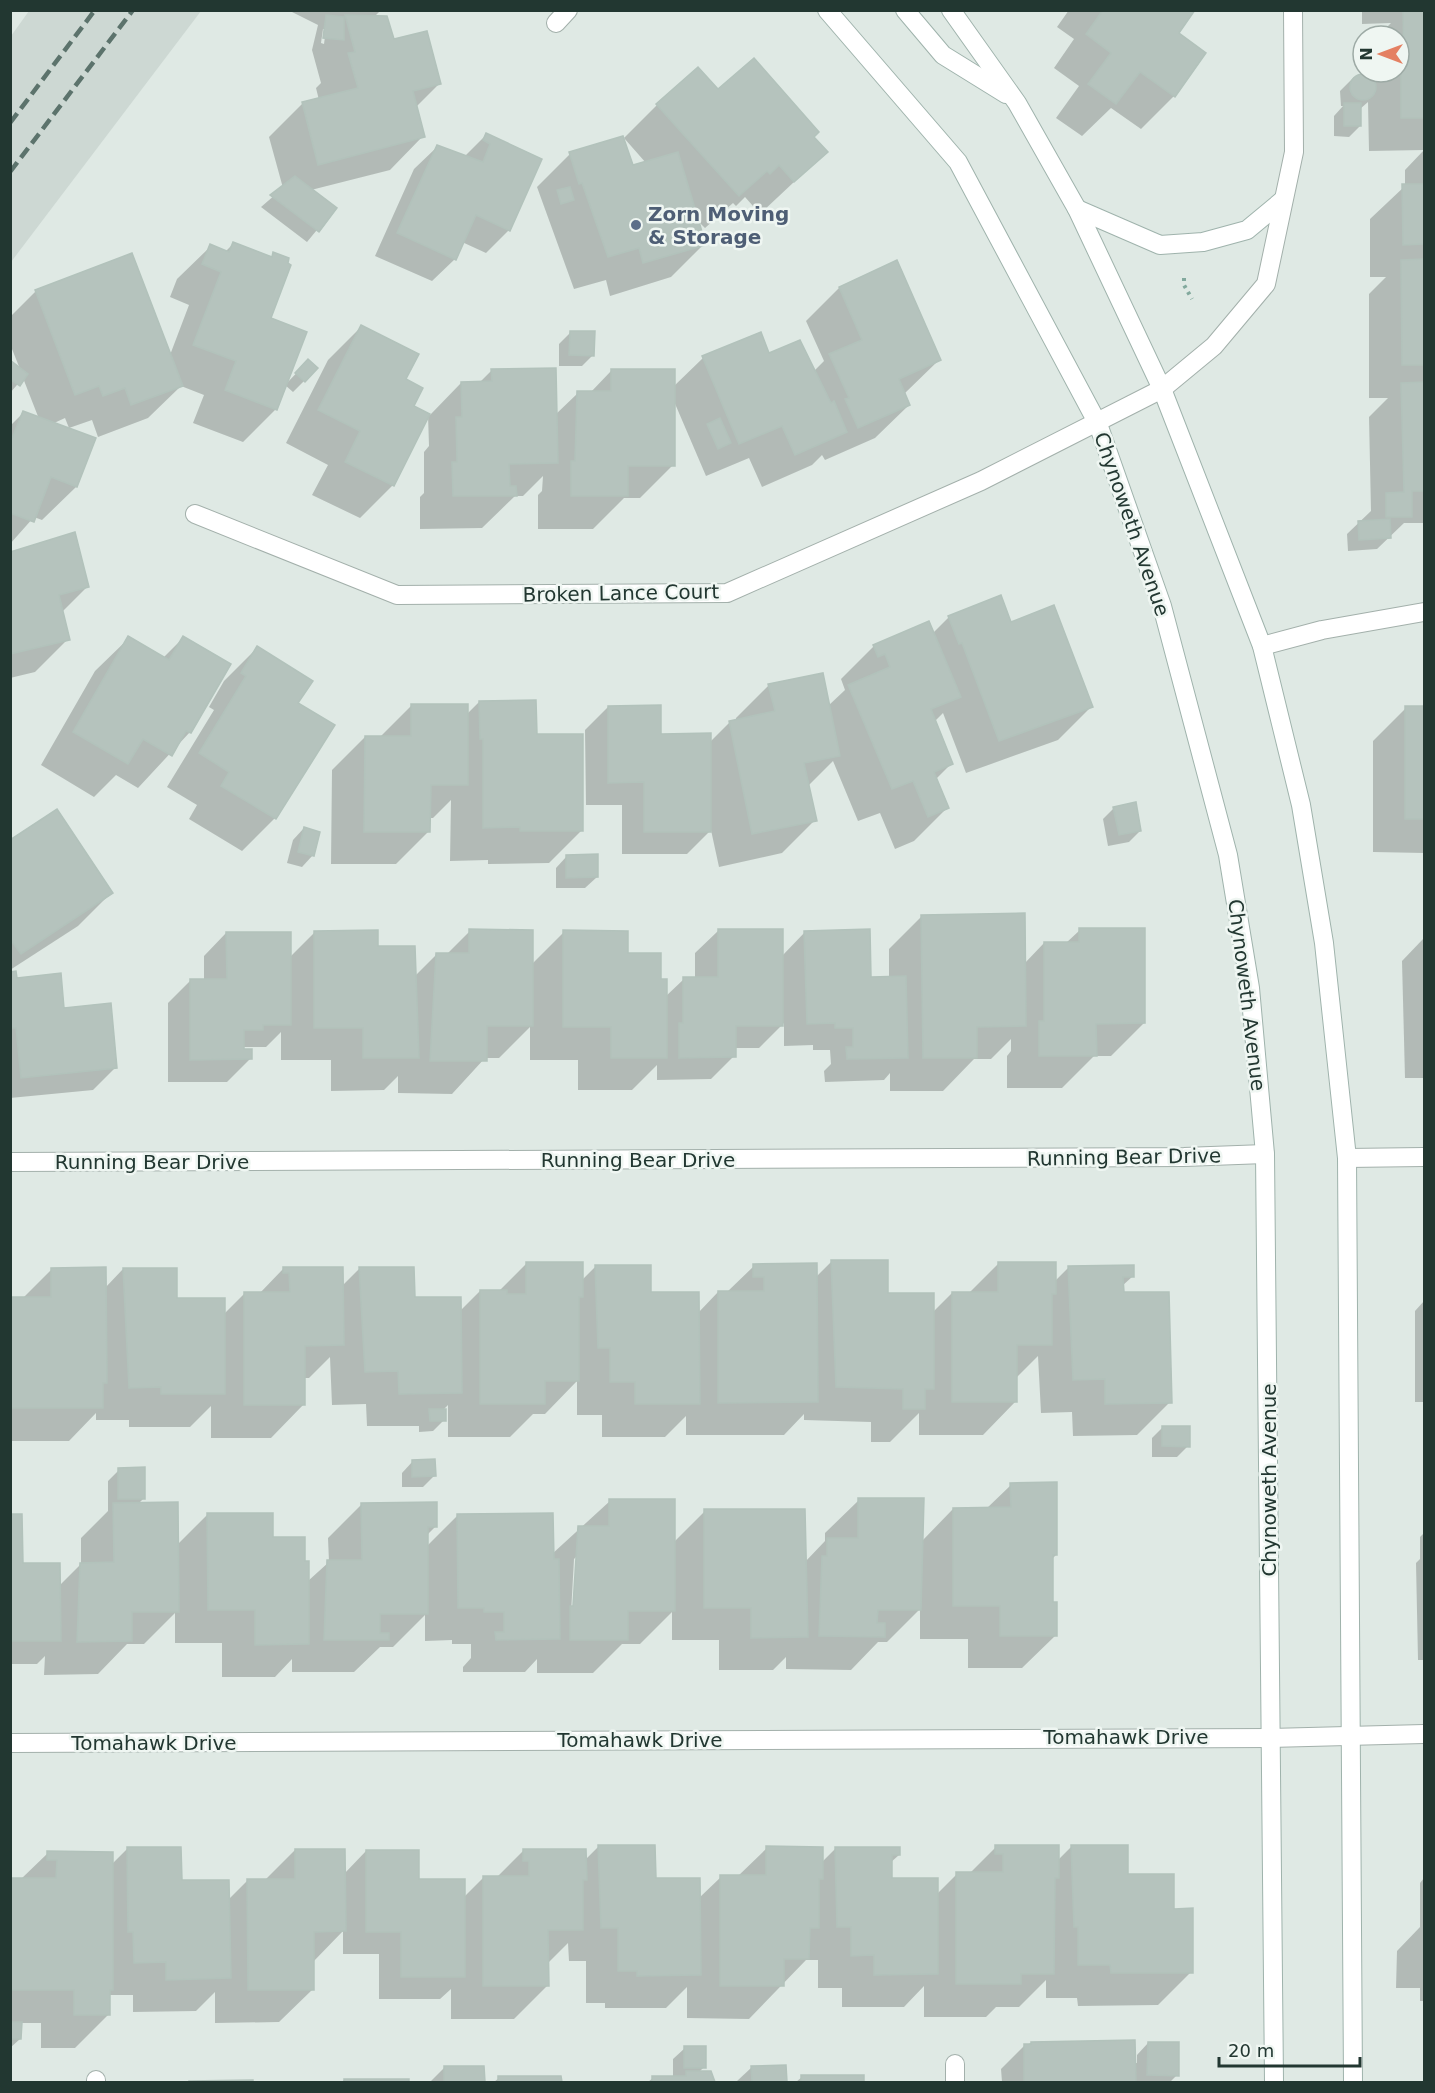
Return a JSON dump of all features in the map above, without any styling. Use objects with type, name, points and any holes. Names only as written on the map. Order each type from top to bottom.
[{"type":"street","name":"Chynoweth Avenue","points":[[827,10],[958,162],[1098,424],[1162,606],[1228,855],[1250,988],[1266,1154],[1274,2082]]},
{"type":"street","points":[[905,10],[943,55],[968,73],[996,87],[1017,103]]},
{"type":"street","points":[[951,10],[1017,103],[1077,209],[1162,389],[1262,646],[1301,805],[1324,943],[1347,1158],[1353,2082]]},
{"type":"street","name":"Broken Lance Court","points":[[195,514],[397,595],[727,593],[981,481],[1098,424],[1162,389],[1214,346],[1266,284],[1294,152],[1293,10]]},
{"type":"street","points":[[1077,209],[1160,245],[1203,242],[1247,230],[1283,200]]},
{"type":"street","points":[[1262,646],[1322,630],[1425,612]]},
{"type":"street","name":"Running Bear Drive","points":[[10,1162],[1184,1157],[1266,1154]]},
{"type":"street","points":[[1347,1158],[1425,1157]]},
{"type":"street","name":"Tomahawk Drive","points":[[10,1743],[1270,1738],[1425,1734]]},
{"type":"shaded area","points":[[29,11],[201,11],[11,262],[11,36]]},
{"type":"building","points":[[1103,10],[1195,10],[1179,33],[1206,53],[1175,97],[1140,72],[1116,104],[1088,84],[1111,53],[1086,34]]},
{"type":"building","points":[[1403,10],[1424,10],[1424,118],[1401,118],[1401,84],[1411,84],[1411,24],[1403,24]]},
{"type":"building","points":[[326,15],[344,17],[344,40],[323,38]]},
{"type":"building","points":[[345,15],[387,16],[394,39],[427,31],[441,84],[413,91],[425,137],[318,165],[302,102],[358,88],[348,53],[355,52]]},
{"type":"building","points":[[754,58],[819,132],[814,137],[828,152],[794,182],[779,165],[770,174],[767,171],[739,196],[656,104],[698,67],[718,89]]},
{"type":"building","points":[[1351,82],[1351,84],[1375,84],[1375,92],[1368,99],[1358,99],[1351,92],[1350,87]]},
{"type":"building","points":[[1344,103],[1361,103],[1361,126],[1344,126]]},
{"type":"building","points":[[486,133],[542,159],[510,231],[476,215],[456,260],[397,233],[437,145],[483,162],[490,144],[483,140]]},
{"type":"building","points":[[623,136],[633,165],[678,152],[706,245],[643,263],[639,248],[608,257],[569,152]]},
{"type":"building","points":[[295,176],[337,208],[319,232],[270,195]]},
{"type":"building","points":[[1402,184],[1424,184],[1424,244],[1403,245]]},
{"type":"building","points":[[570,187],[574,200],[561,204],[557,190]]},
{"type":"building","points":[[233,242],[272,257],[273,252],[289,258],[288,263],[291,265],[271,318],[307,332],[277,410],[225,390],[236,361],[193,345],[221,272],[202,264],[210,244],[229,252]]},
{"type":"building","points":[[132,253],[183,386],[131,405],[125,388],[103,396],[99,386],[75,395],[35,290]]},
{"type":"building","points":[[1424,259],[1424,365],[1402,365],[1401,260]]},
{"type":"building","points":[[897,260],[941,360],[899,379],[910,405],[858,428],[845,399],[849,398],[829,354],[862,340],[839,287]]},
{"type":"building","points":[[361,325],[419,354],[406,379],[423,388],[414,406],[430,414],[394,486],[345,462],[360,431],[318,410]]},
{"type":"building","points":[[570,331],[595,331],[594,356],[569,355]]},
{"type":"building","points":[[761,332],[769,353],[800,340],[831,403],[834,401],[847,432],[795,455],[782,426],[739,444],[702,356]]},
{"type":"building","points":[[308,359],[318,368],[305,382],[295,373]]},
{"type":"building","points":[[10,360],[28,374],[20,386],[10,379]]},
{"type":"building","points":[[556,368],[558,463],[509,464],[510,486],[516,486],[517,496],[453,496],[452,462],[457,462],[456,417],[462,417],[461,382],[492,381],[491,369]]},
{"type":"building","points":[[611,369],[675,369],[675,466],[628,466],[628,496],[571,496],[571,461],[575,461],[577,391],[611,391]]},
{"type":"building","points":[[1424,382],[1424,491],[1412,491],[1412,517],[1386,517],[1386,493],[1404,492],[1401,383]]},
{"type":"building","points":[[23,411],[96,438],[77,487],[51,477],[34,522],[10,513],[10,443]]},
{"type":"building","points":[[720,418],[731,443],[718,449],[707,424]]},
{"type":"building","points":[[1390,519],[1391,538],[1359,540],[1358,521]]},
{"type":"building","points":[[75,532],[89,587],[59,595],[70,640],[10,654],[10,552]]},
{"type":"building","points":[[1001,595],[1011,622],[1054,605],[1093,707],[999,741],[962,643],[959,644],[948,616]]},
{"type":"building","points":[[929,621],[961,697],[931,709],[953,764],[934,772],[949,808],[928,817],[913,781],[892,789],[848,685],[890,667],[885,654],[878,657],[873,645]]},
{"type":"building","points":[[128,636],[169,660],[183,636],[231,664],[191,733],[186,731],[172,756],[143,739],[128,764],[73,732]]},
{"type":"building","points":[[257,646],[313,681],[298,703],[335,725],[276,819],[221,786],[229,772],[199,753],[246,676],[241,673]]},
{"type":"building","points":[[823,673],[840,756],[804,763],[817,821],[752,834],[729,721],[775,711],[768,684]]},
{"type":"building","points":[[536,700],[537,734],[583,734],[583,831],[520,831],[520,827],[483,828],[483,739],[480,739],[479,701]]},
{"type":"building","points":[[411,704],[468,704],[468,785],[431,785],[430,832],[364,832],[365,736],[411,736]]},
{"type":"building","points":[[661,705],[661,734],[711,733],[711,832],[644,832],[644,782],[608,783],[608,706]]},
{"type":"building","points":[[1405,706],[1424,706],[1424,819],[1405,819]]},
{"type":"building","points":[[1136,802],[1141,831],[1119,835],[1113,807]]},
{"type":"building","points":[[57,809],[113,893],[21,954],[10,939],[10,840]]},
{"type":"building","points":[[304,827],[320,832],[314,856],[298,852]]},
{"type":"building","points":[[598,854],[598,877],[566,878],[566,855]]},
{"type":"building","points":[[1025,913],[1026,1026],[977,1027],[977,1058],[923,1058],[921,915]]},
{"type":"building","points":[[1079,928],[1145,928],[1145,1023],[1096,1024],[1097,1056],[1039,1056],[1039,1021],[1044,1021],[1044,942],[1079,942]]},
{"type":"building","points":[[469,929],[533,930],[533,1026],[487,1026],[487,1061],[430,1061],[436,953],[469,953]]},
{"type":"building","points":[[718,929],[783,929],[783,1026],[736,1026],[736,1057],[679,1058],[679,1023],[683,1023],[683,977],[718,977]]},
{"type":"building","points":[[870,929],[871,977],[906,976],[908,1058],[847,1059],[846,1047],[853,1047],[853,1028],[835,1028],[835,1023],[807,1024],[804,931]]},
{"type":"building","points":[[378,930],[378,946],[415,946],[419,1058],[363,1058],[363,1028],[314,1028],[314,931]]},
{"type":"building","points":[[563,930],[628,931],[628,953],[661,953],[661,979],[667,979],[667,1058],[611,1058],[611,1027],[563,1027]]},
{"type":"building","points":[[226,932],[291,932],[291,1025],[263,1025],[263,1030],[244,1030],[244,1049],[252,1049],[252,1059],[190,1060],[190,979],[227,979]]},
{"type":"building","points":[[16,971],[17,978],[61,973],[64,1008],[111,1003],[117,1068],[21,1078],[16,1028],[10,1028],[10,972]]},
{"type":"building","points":[[831,1260],[888,1260],[888,1293],[934,1293],[934,1389],[925,1389],[925,1409],[903,1409],[903,1389],[836,1387]]},
{"type":"building","points":[[526,1262],[583,1262],[583,1297],[579,1297],[579,1381],[545,1381],[545,1404],[480,1404],[480,1290],[507,1290],[507,1294],[526,1294]]},
{"type":"building","points":[[998,1262],[1056,1262],[1056,1294],[1052,1294],[1052,1345],[1017,1345],[1017,1402],[952,1402],[952,1292],[998,1292]]},
{"type":"building","points":[[817,1263],[818,1402],[718,1403],[718,1291],[764,1291],[764,1277],[753,1277],[753,1264]]},
{"type":"building","points":[[595,1265],[651,1265],[651,1292],[699,1292],[700,1404],[635,1404],[635,1382],[610,1382],[610,1348],[598,1348]]},
{"type":"building","points":[[1134,1265],[1134,1277],[1123,1277],[1124,1292],[1169,1292],[1172,1403],[1105,1404],[1105,1379],[1073,1380],[1068,1266]]},
{"type":"building","points":[[106,1267],[107,1383],[103,1383],[103,1408],[10,1408],[10,1297],[51,1297],[51,1268]]},
{"type":"building","points":[[283,1267],[343,1267],[344,1345],[305,1346],[305,1405],[244,1405],[244,1292],[290,1292],[289,1273],[283,1273]]},
{"type":"building","points":[[359,1267],[414,1267],[415,1297],[461,1297],[462,1393],[399,1394],[398,1371],[365,1372]]},
{"type":"building","points":[[123,1268],[177,1268],[177,1298],[225,1298],[225,1394],[161,1394],[161,1387],[129,1388]]},
{"type":"building","points":[[429,1409],[446,1409],[446,1421],[430,1421]]},
{"type":"building","points":[[1162,1426],[1190,1426],[1190,1447],[1162,1446]]},
{"type":"building","points":[[435,1459],[436,1476],[412,1477],[412,1460]]},
{"type":"building","points":[[145,1467],[145,1499],[118,1499],[118,1468]]},
{"type":"building","points":[[1057,1482],[1057,1555],[1053,1555],[1053,1602],[1057,1602],[1057,1636],[1000,1636],[1000,1606],[953,1606],[953,1508],[1011,1507],[1010,1483]]},
{"type":"building","points":[[858,1498],[924,1498],[921,1610],[878,1610],[877,1623],[885,1623],[885,1637],[819,1636],[822,1556],[827,1556],[827,1538],[858,1538]]},
{"type":"building","points":[[609,1499],[675,1499],[675,1611],[628,1611],[628,1640],[570,1640],[570,1606],[573,1606],[578,1526],[609,1526]]},
{"type":"building","points":[[178,1502],[179,1612],[132,1612],[132,1641],[77,1642],[80,1563],[114,1562],[113,1503]]},
{"type":"building","points":[[437,1502],[437,1527],[428,1527],[428,1614],[380,1614],[380,1633],[389,1633],[389,1640],[324,1640],[327,1560],[362,1560],[361,1503]]},
{"type":"building","points":[[704,1509],[805,1509],[808,1637],[751,1638],[751,1608],[704,1608]]},
{"type":"building","points":[[207,1513],[273,1513],[273,1537],[305,1537],[305,1561],[309,1561],[309,1644],[255,1645],[255,1610],[208,1610]]},
{"type":"building","points":[[553,1513],[554,1559],[559,1559],[560,1639],[496,1640],[495,1632],[504,1632],[504,1612],[484,1612],[484,1608],[458,1608],[457,1514]]},
{"type":"building","points":[[10,1514],[22,1514],[23,1563],[60,1563],[61,1641],[10,1641]]},
{"type":"building","points":[[598,1845],[655,1845],[656,1878],[700,1878],[701,1975],[637,1976],[637,1971],[618,1971],[618,1928],[601,1928]]},
{"type":"building","points":[[995,1845],[1059,1845],[1059,1878],[1055,1878],[1054,1974],[1021,1974],[1021,1984],[956,1984],[956,1872],[1003,1872],[1003,1854],[995,1854]]},
{"type":"building","points":[[1071,1845],[1128,1845],[1128,1874],[1174,1874],[1174,1909],[1193,1908],[1193,1973],[1111,1973],[1110,1965],[1078,1965],[1078,1927],[1074,1927]]},
{"type":"building","points":[[766,1846],[823,1847],[823,1879],[819,1879],[819,1928],[810,1928],[809,1959],[784,1959],[784,1986],[720,1986],[720,1875],[766,1875]]},
{"type":"building","points":[[127,1847],[181,1847],[182,1880],[229,1880],[231,1978],[166,1980],[166,1962],[134,1963],[133,1932],[128,1932]]},
{"type":"building","points":[[835,1847],[900,1847],[900,1855],[892,1855],[892,1878],[938,1878],[938,1974],[874,1975],[874,1955],[851,1956],[851,1927],[837,1927]]},
{"type":"building","points":[[295,1849],[345,1849],[346,1931],[314,1932],[314,1990],[248,1990],[247,1879],[295,1879]]},
{"type":"building","points":[[523,1849],[586,1849],[587,1880],[583,1880],[583,1930],[548,1930],[549,1986],[483,1986],[483,1876],[529,1876],[529,1861],[523,1861]]},
{"type":"building","points":[[366,1850],[419,1850],[419,1879],[465,1879],[465,1977],[401,1977],[401,1932],[366,1932]]},
{"type":"building","points":[[47,1851],[113,1852],[113,1990],[110,1990],[110,2015],[74,2015],[74,1990],[10,1990],[10,1878],[56,1878],[57,1860],[47,1860]]},
{"type":"building","points":[[10,2022],[22,2022],[21,2039],[10,2039]]},
{"type":"building","points":[[1135,2040],[1136,2082],[1024,2082],[1024,2044]]},
{"type":"building","points":[[1148,2042],[1179,2042],[1179,2076],[1147,2075]]},
{"type":"building","points":[[684,2046],[706,2046],[706,2068],[684,2068]]},
{"type":"building","points":[[786,2065],[787,2082],[752,2082],[751,2066]]},
{"type":"building","points":[[444,2066],[484,2066],[485,2082],[444,2082]]},
{"type":"building","points":[[686,2071],[711,2071],[715,2082],[652,2082],[652,2076],[686,2076]]},
{"type":"building","points":[[801,2075],[864,2075],[864,2082],[801,2082]]},
{"type":"building","points":[[498,2076],[561,2076],[562,2082],[498,2082]]},
{"type":"building","points":[[344,2079],[409,2079],[409,2082],[344,2082]]},
{"type":"building","points":[[253,2080],[253,2082],[189,2082],[189,2081]]},
{"type":"railway","points":[[10,123],[95,10]]},
{"type":"railway","points":[[10,172],[133,10]]},
{"type":"place","name":"Zorn Moving & Storage","points":[[636,225]]}]
